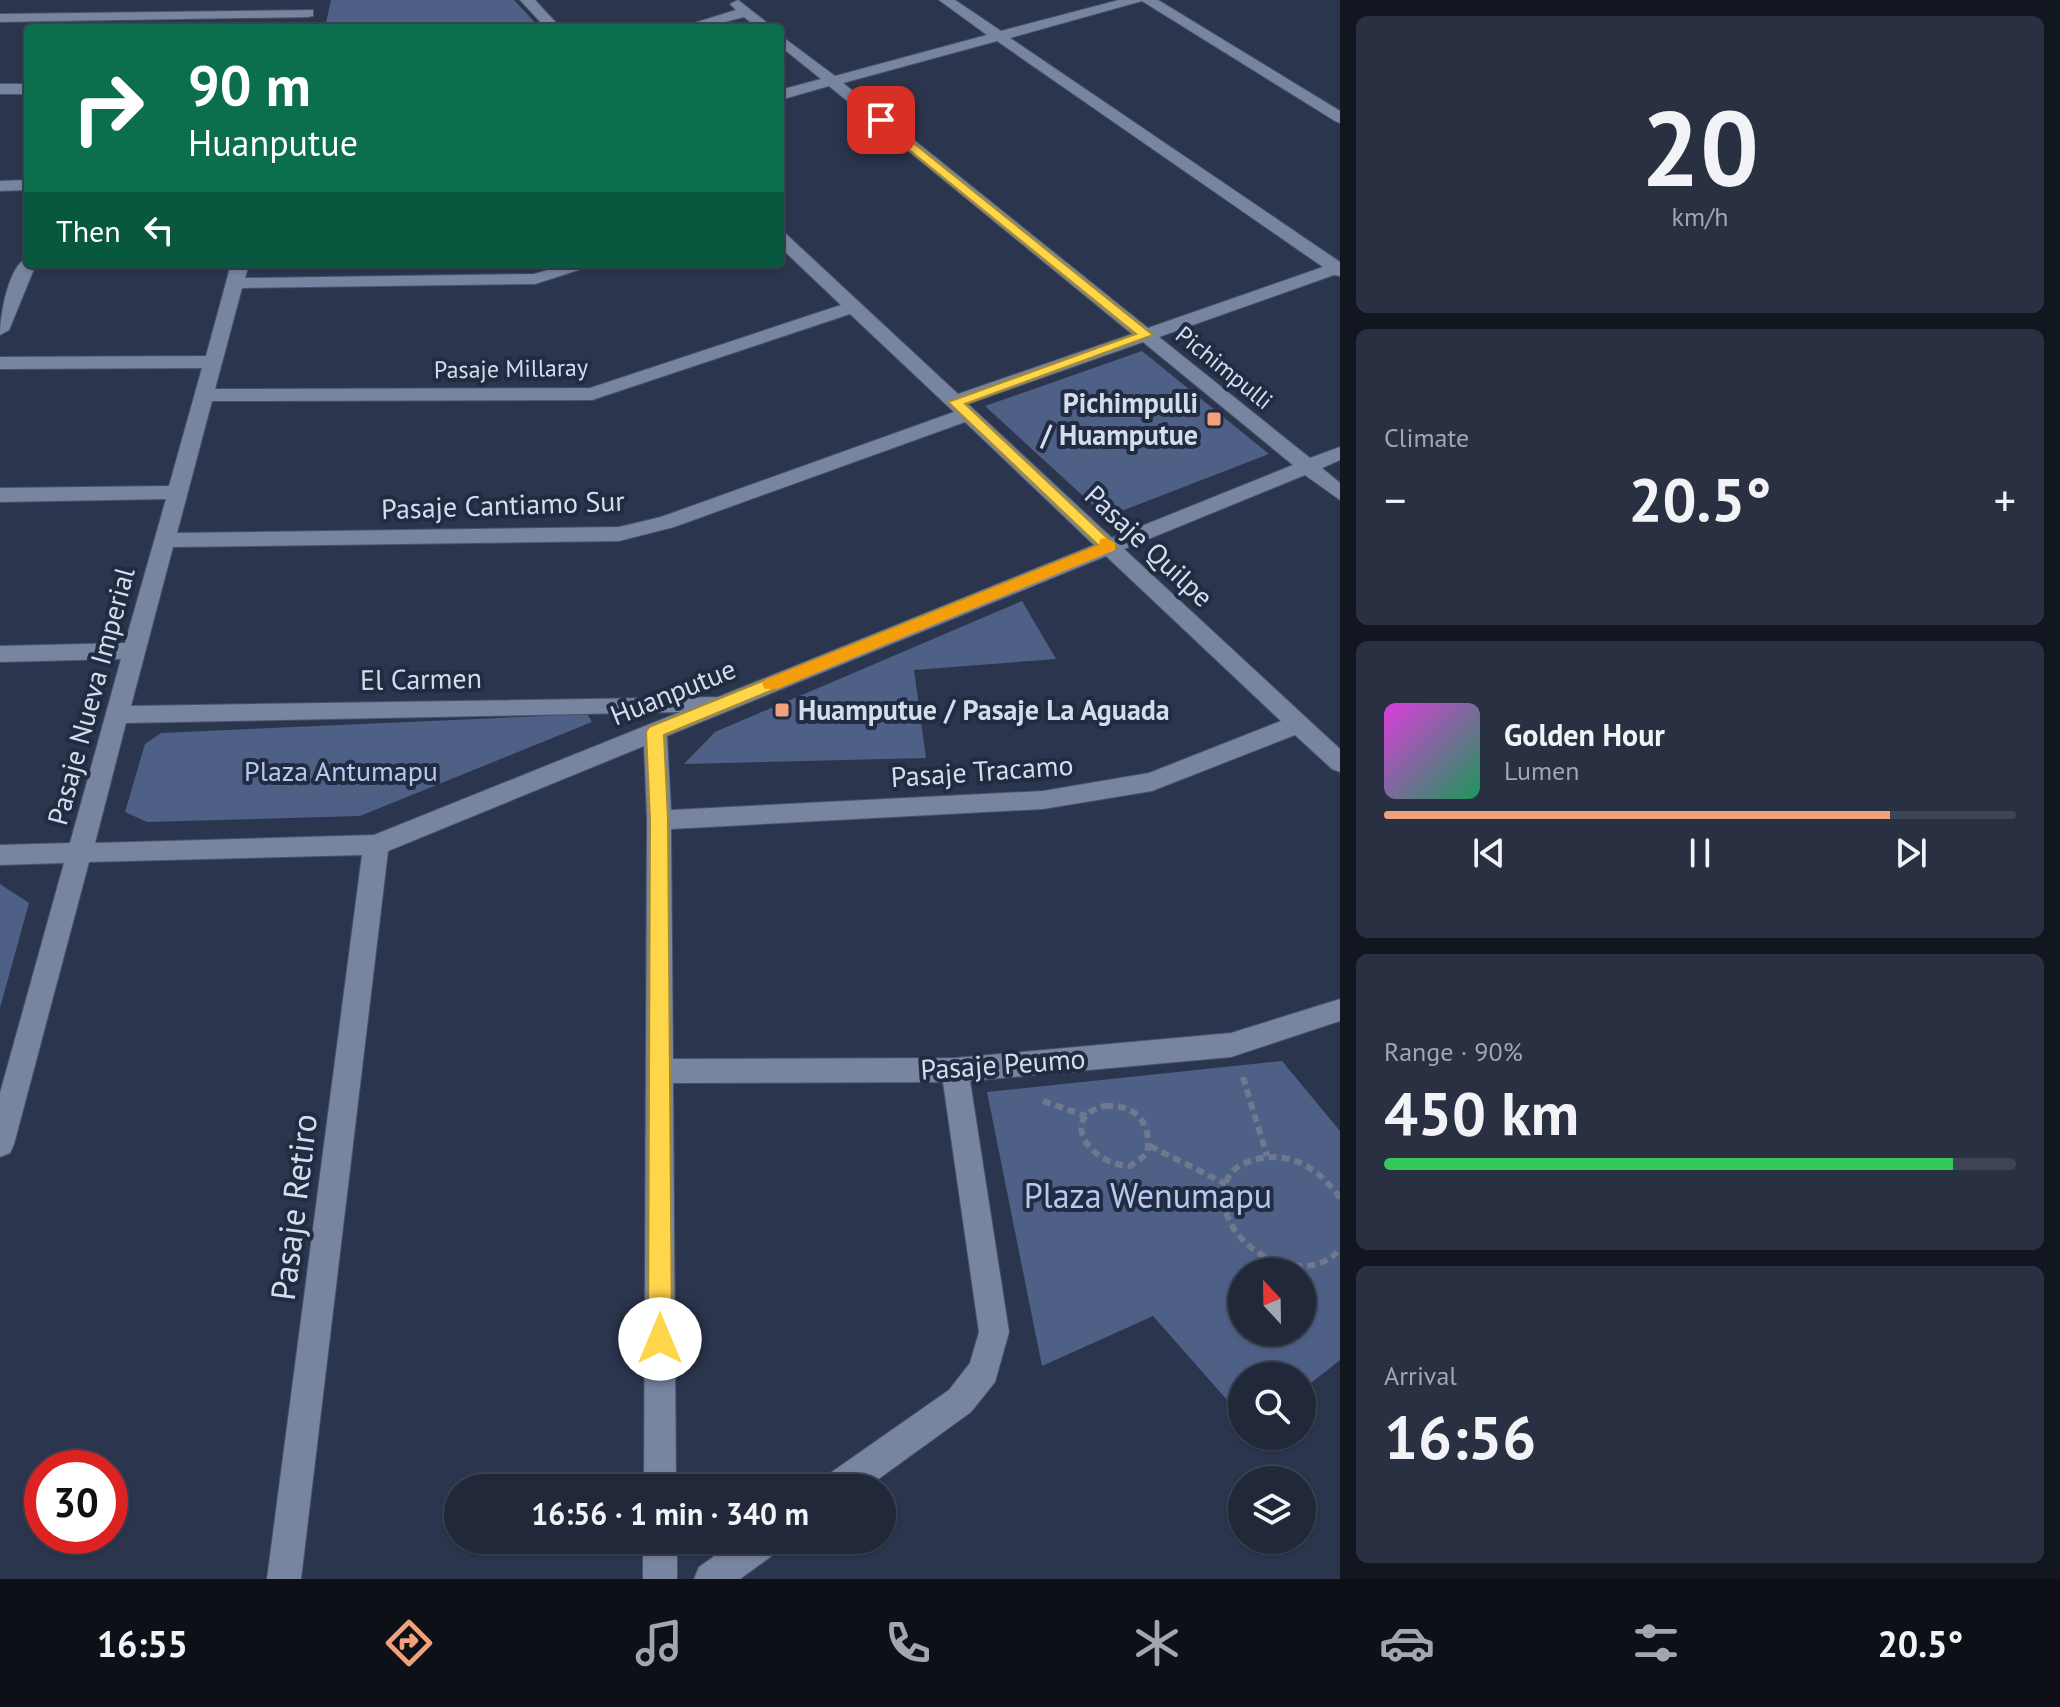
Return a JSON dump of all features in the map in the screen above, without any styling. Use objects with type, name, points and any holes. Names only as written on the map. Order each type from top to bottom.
[{"type":"street","points":[[527,0],[550,24]]},
{"type":"street","points":[[732,0],[762,24]]},
{"type":"street","points":[[946,0],[1339,269]]},
{"type":"street","points":[[784,94],[1135,0]]},
{"type":"street","points":[[1148,0],[1340,118]]},
{"type":"street","points":[[700,24],[747,12]]},
{"type":"street","points":[[0,18],[308,14]]},
{"type":"street","name":"Pichimpulli","points":[[784,42],[1340,493]]},
{"type":"street","points":[[0,89],[24,89]]},
{"type":"street","points":[[0,186],[24,185]]},
{"type":"street","name":"Pasaje Quilpe","points":[[784,242],[1340,763]]},
{"type":"street","points":[[0,330],[26,268]]},
{"type":"street","points":[[237,274],[535,279],[574,268]]},
{"type":"street","name":"Pasaje Cantiamo Sur","points":[[165,540],[619,534],[667,522],[1146,335],[1339,269]]},
{"type":"street","name":"Pasaje Nueva Imperial","points":[[0,1144],[237,274]]},
{"type":"street","name":"Pasaje Millaray","points":[[205,395],[592,394],[853,307]]},
{"type":"street","points":[[0,363],[213,362]]},
{"type":"street","name":"Huanputue","points":[[0,855],[376,845],[1340,453]]},
{"type":"street","points":[[0,495],[178,492]]},
{"type":"street","points":[[0,654],[134,651]]},
{"type":"street","name":"El Carmen","points":[[118,715],[725,703]]},
{"type":"street","name":"Pasaje Tracamo","points":[[659,820],[1043,800],[1152,782],[1298,724]]},
{"type":"street","points":[[655,732],[659,820],[660,1474]]},
{"type":"street","name":"Pasaje Retiro","points":[[284,1579],[376,845]]},
{"type":"street","name":"Pasaje Peumo","points":[[660,1071],[955,1070],[1231,1045],[1340,1010]]},
{"type":"street","points":[[858,1474],[960,1401],[984,1371],[994,1332],[955,1070]]},
{"type":"street","points":[[660,1554],[660,1579]]},
{"type":"street","points":[[711,1579],[746,1554]]},
{"type":"path","points":[[1231,1045],[1267,1156]]},
{"type":"path","points":[[1119,1106],[1139,1116],[1150,1135],[1150,1146],[1147,1154],[1130,1166],[1107,1164],[1089,1150],[1083,1140],[1083,1120],[1097,1107],[1119,1106]]},
{"type":"path","points":[[1150,1146],[1226,1184]]},
{"type":"path","points":[[1340,1198],[1314,1170],[1295,1159],[1267,1156],[1240,1163],[1226,1184],[1224,1210],[1232,1229],[1263,1259],[1285,1267],[1305,1268],[1325,1263],[1340,1249]]},
{"type":"green space","points":[[331,0],[514,0],[536,24],[326,24]]},
{"type":"green space","points":[[1142,351],[1269,454],[1106,517],[985,406]]},
{"type":"green space","points":[[1022,601],[1056,659],[914,670],[926,758],[684,764],[715,732]]},
{"type":"green space","name":"Plaza Antumapu","points":[[587,714],[592,722],[360,816],[147,822],[125,812],[145,744],[161,733]]},
{"type":"green space","points":[[0,884],[29,903],[0,1008]]},
{"type":"green space","name":"Plaza Wenumapu","points":[[1282,1061],[1340,1131],[1340,1360],[1316,1379],[1316,1362],[1228,1362],[1228,1401],[1153,1316],[1042,1366],[987,1092]]},
{"type":"slow traffic","points":[[771,684],[1109,547],[1106,543]]},
{"type":"place","name":"Pichimpulli / Huamputue","points":[[1214,419]]},
{"type":"place","name":"Huamputue / Pasaje La Aguada","points":[[782,710]]},
{"type":"route","points":[[660,1339],[659,820],[655,732],[1109,547],[955,402],[1146,335],[881,120]]}]
